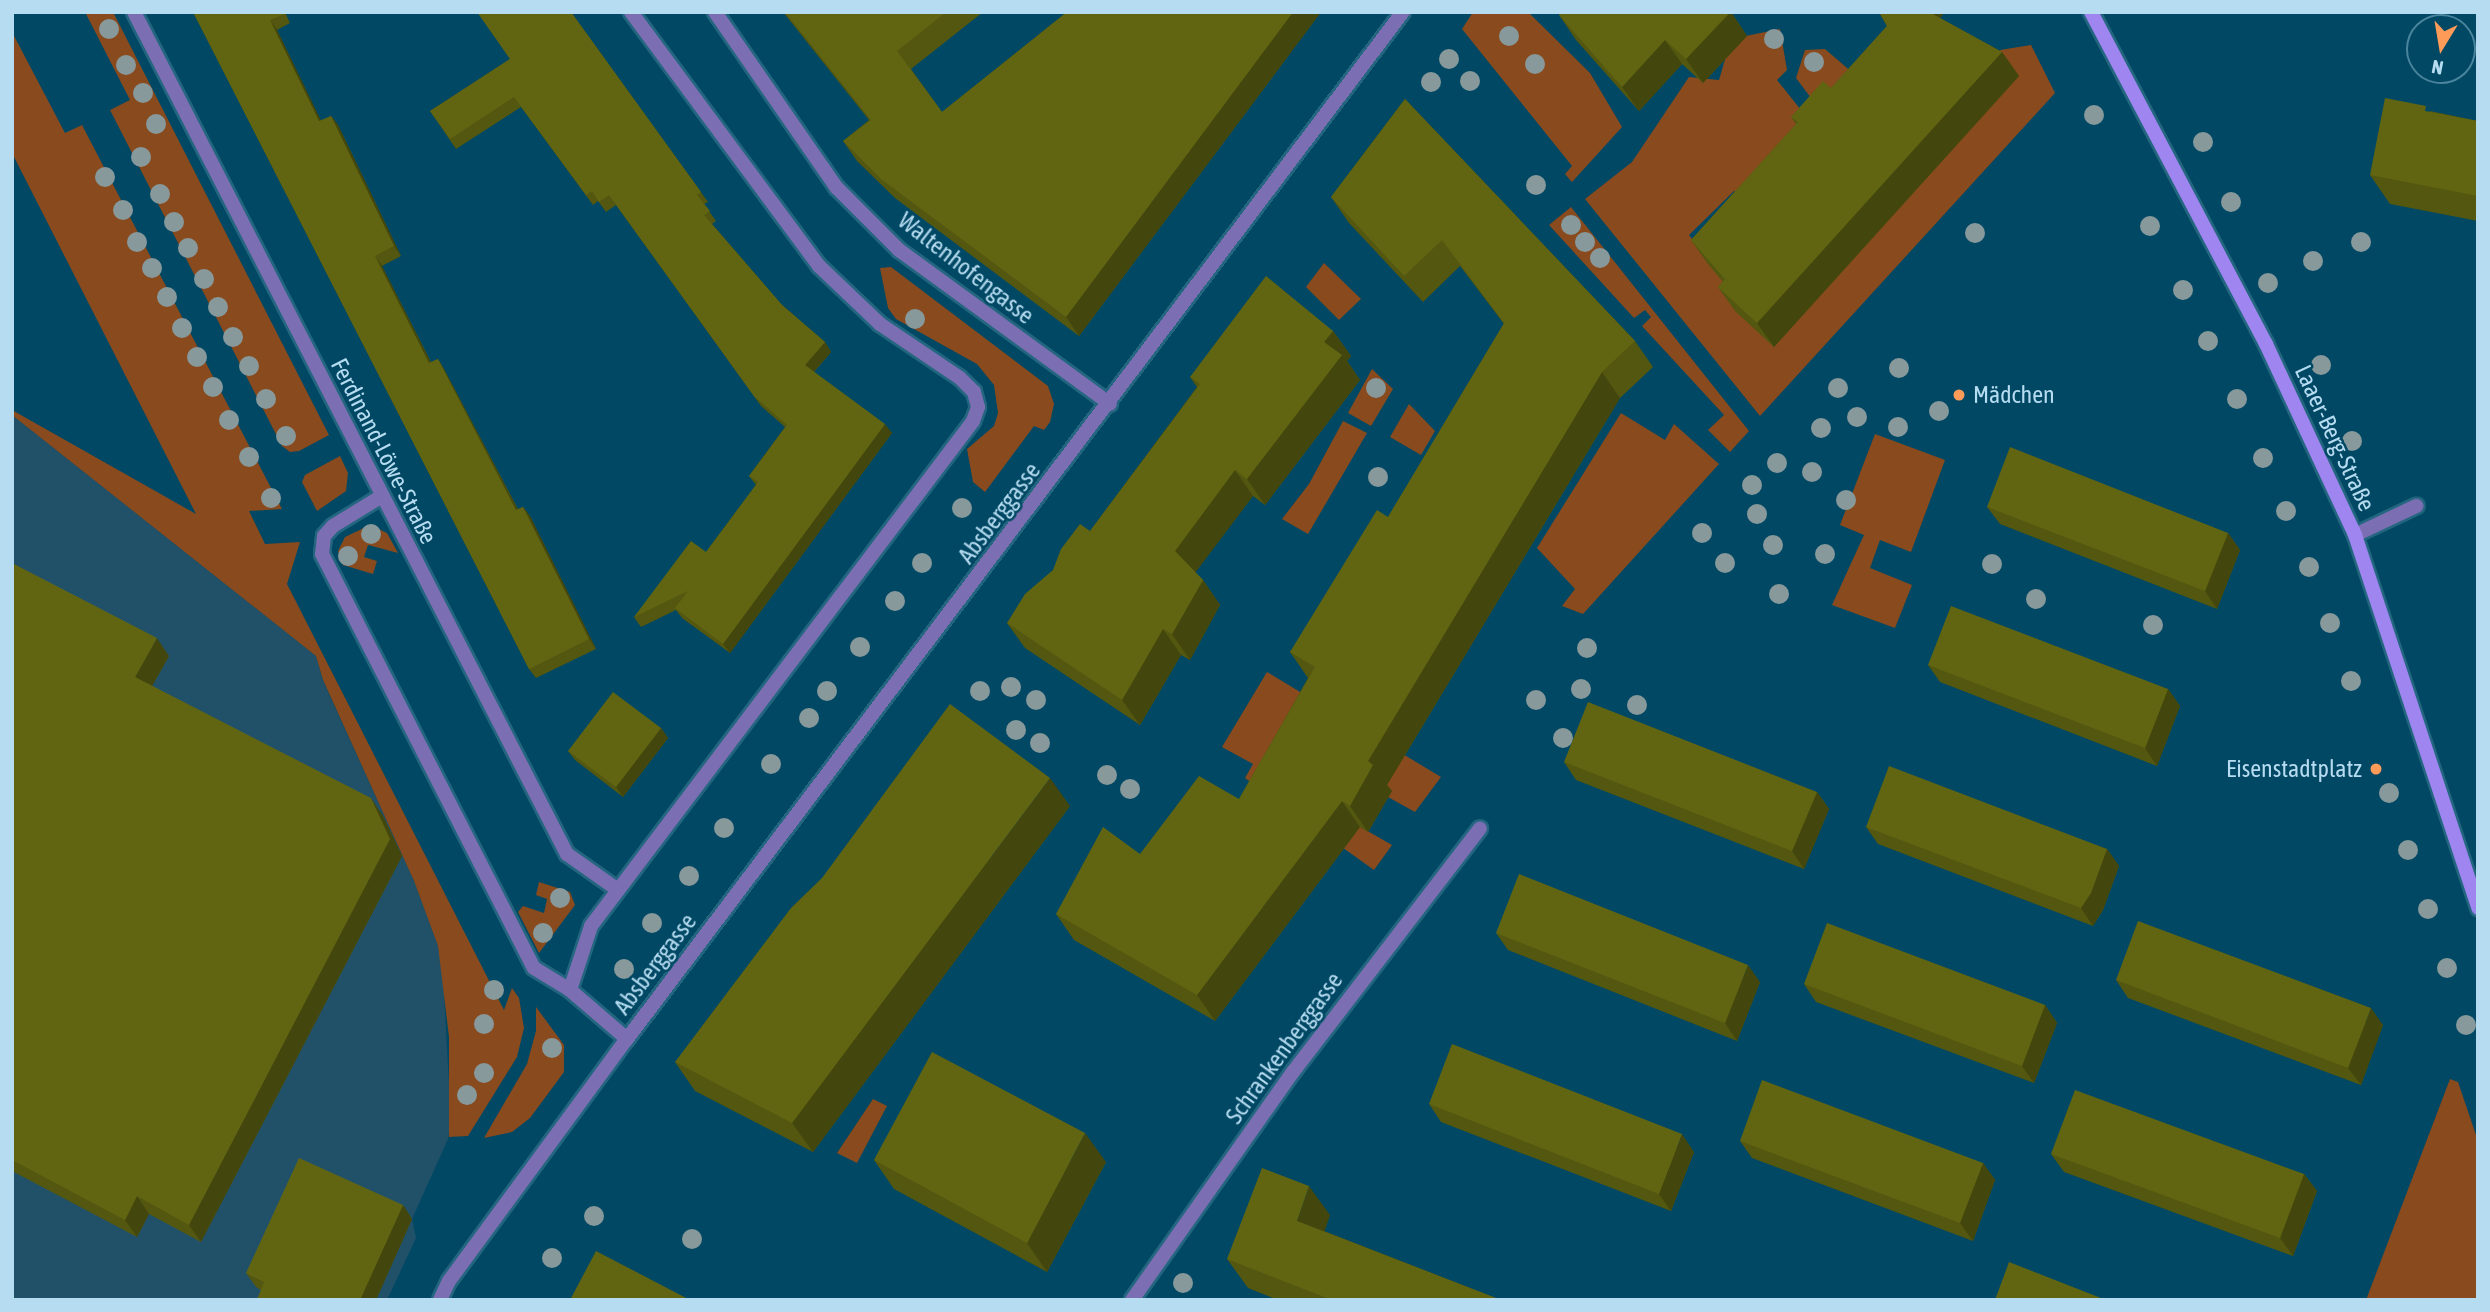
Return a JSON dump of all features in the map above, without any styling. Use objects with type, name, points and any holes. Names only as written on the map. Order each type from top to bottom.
[{"type":"main road","name":"Laaer-Berg-Straße","points":[[2091,12],[2266,344],[2355,535],[2478,908]]},
{"type":"street","name":"Ferdinand-Löwe-Straße","points":[[134,12],[567,853],[618,891]]},
{"type":"street","points":[[570,990],[591,926],[972,421],[978,407],[974,392],[960,378],[880,324],[819,267],[631,12]]},
{"type":"street","name":"Waltenhofengasse","points":[[715,12],[837,188],[899,250],[1110,404]]},
{"type":"street","name":"Absberggasse","points":[[440,1300],[449,1281],[626,1039],[1110,404],[1403,12]]},
{"type":"street","name":"Absberggasse","points":[[382,496],[333,526],[324,536],[322,554],[534,968],[570,990],[626,1039]]},
{"type":"street","points":[[2355,535],[2416,506]]},
{"type":"street","name":"Schrankenberggasse","points":[[1132,1300],[1293,1072],[1480,828]]},
{"type":"shaded area","points":[[85,12],[113,12],[329,435],[299,451],[290,452],[282,446],[110,110],[130,100]]},
{"type":"shaded area","points":[[1473,12],[1528,12],[1590,73],[1622,127],[1572,182],[1565,174],[1572,166],[1462,29]]},
{"type":"shaded area","points":[[1780,29],[1787,70],[1777,80],[1809,120],[1755,197],[1734,191],[1689,235],[1742,304],[2003,57],[2000,50],[2031,45],[2055,93],[1760,416],[1585,199],[1632,162],[1689,77],[1719,80],[1731,39]]},
{"type":"shaded area","points":[[12,32],[65,133],[82,125],[282,509],[249,511],[265,544],[300,542],[287,584],[504,1010],[512,988],[519,998],[524,1028],[517,1057],[468,1136],[449,1137],[449,1037],[438,946],[414,881],[323,680],[316,656],[12,415],[12,410],[196,514],[12,153]]},
{"type":"shaded area","points":[[1825,49],[1854,74],[1814,102],[1796,78],[1805,50]]},
{"type":"shaded area","points":[[1571,207],[1749,431],[1730,452],[1708,430],[1724,415],[1642,326],[1651,317],[1645,310],[1634,318],[1549,225]]},
{"type":"shaded area","points":[[1324,263],[1361,299],[1339,320],[1306,287]]},
{"type":"shaded area","points":[[891,267],[1048,386],[1054,404],[1050,422],[1044,430],[1034,426],[985,492],[973,482],[967,449],[994,426],[998,413],[994,385],[977,364],[896,319],[888,308],[880,268]]},
{"type":"shaded area","points":[[1372,369],[1393,389],[1371,426],[1348,413]]},
{"type":"shaded area","points":[[1409,404],[1435,431],[1421,455],[1390,437]]},
{"type":"shaded area","points":[[1621,413],[1665,440],[1674,424],[1719,464],[1583,614],[1562,606],[1575,589],[1537,548]]},
{"type":"shaded area","points":[[12,415],[316,656],[323,681],[414,881],[438,946],[443,977],[451,1120],[448,1139],[412,1219],[416,1238],[387,1300],[12,1300]]},
{"type":"shaded area","points":[[1343,421],[1367,433],[1308,534],[1282,519],[1309,484]]},
{"type":"shaded area","points":[[1875,434],[1945,460],[1911,552],[1880,540],[1870,568],[1912,585],[1895,628],[1832,605],[1864,535],[1840,525]]},
{"type":"shaded area","points":[[340,456],[348,473],[346,491],[317,511],[302,482],[305,475]]},
{"type":"shaded area","points":[[370,525],[387,533],[398,553],[368,545],[364,557],[377,561],[373,574],[343,565],[338,551],[345,537]]},
{"type":"shaded area","points":[[1267,672],[1441,777],[1415,812],[1388,797],[1282,782],[1392,845],[1374,870],[1245,778],[1253,764],[1222,747]]},
{"type":"shaded area","points":[[539,882],[570,892],[575,905],[539,953],[518,912],[523,906],[544,913],[547,899],[536,895]]},
{"type":"shaded area","points":[[536,1007],[564,1045],[564,1072],[530,1118],[512,1132],[484,1138],[527,1064],[536,1031]]},
{"type":"shaded area","points":[[2450,1079],[2458,1082],[2478,1141],[2478,1300],[2366,1300]]},
{"type":"shaded area","points":[[873,1099],[887,1106],[857,1163],[837,1153]]},
{"type":"building","points":[[193,12],[283,12],[284,14],[270,20],[319,121],[331,116],[394,246],[375,256],[429,363],[438,359],[516,510],[523,507],[589,639],[529,669]]},
{"type":"building","points":[[477,12],[571,12],[701,192],[697,195],[710,211],[704,215],[782,305],[825,342],[805,365],[885,424],[723,644],[675,608],[688,591],[634,617],[691,541],[706,552],[758,482],[749,476],[787,425],[754,396],[609,195],[599,202],[592,191],[586,195],[514,97],[450,139],[430,111],[510,59]]},
{"type":"building","points":[[785,12],[946,12],[897,51],[942,112],[1067,12],[1293,12],[1066,317],[881,179],[843,141],[871,120]]},
{"type":"building","points":[[1562,12],[1730,12],[1686,59],[1665,40],[1622,87],[1559,15]]},
{"type":"building","points":[[1879,12],[1929,12],[2002,52],[1757,323],[1718,287],[1725,279],[1691,240],[1798,122],[1791,117],[1823,81],[1831,88],[1887,26]]},
{"type":"building","points":[[2385,98],[2426,106],[2425,111],[2478,121],[2478,196],[2370,175]]},
{"type":"building","points":[[1405,99],[1635,341],[1602,372],[1368,761],[1373,765],[1350,806],[1342,801],[1197,995],[1056,914],[1103,827],[1140,854],[1199,776],[1239,799],[1315,667],[1290,652],[1377,510],[1388,517],[1504,323],[1442,240],[1404,276],[1331,197]]},
{"type":"building","points":[[1266,276],[1333,331],[1324,342],[1342,355],[1247,479],[1235,470],[1175,551],[1203,580],[1172,634],[1163,629],[1122,700],[1007,623],[1025,594],[1053,570],[1061,549],[1080,524],[1090,531],[1200,384],[1190,377]]},
{"type":"building","points":[[2010,447],[2228,533],[2205,591],[1987,507]]},
{"type":"building","points":[[12,563],[157,638],[135,677],[371,798],[390,839],[189,1225],[137,1196],[125,1220],[12,1160]]},
{"type":"building","points":[[1951,606],[2168,689],[2145,748],[1928,665]]},
{"type":"building","points":[[613,692],[661,728],[616,787],[568,751]]},
{"type":"building","points":[[1588,702],[1817,792],[1792,851],[1564,762]]},
{"type":"building","points":[[950,704],[1050,778],[792,1123],[675,1062],[791,908],[822,878]]},
{"type":"building","points":[[1889,766],[2107,849],[2091,893],[2081,908],[1866,827]]},
{"type":"building","points":[[1519,874],[1748,965],[1725,1023],[1496,933]]},
{"type":"building","points":[[2138,921],[2371,1008],[2348,1068],[2116,980]]},
{"type":"building","points":[[1827,923],[2045,1005],[2022,1066],[1804,984]]},
{"type":"building","points":[[1452,1044],[1682,1134],[1659,1194],[1429,1104]]},
{"type":"building","points":[[932,1052],[1085,1133],[1027,1243],[874,1160]]},
{"type":"building","points":[[1762,1080],[1983,1163],[1960,1223],[1740,1141]]},
{"type":"building","points":[[2075,1090],[2304,1174],[2280,1238],[2051,1154]]},
{"type":"building","points":[[299,1158],[403,1205],[360,1300],[257,1300],[264,1282],[246,1273]]},
{"type":"building","points":[[1262,1168],[1309,1186],[1297,1221],[1501,1300],[1332,1300],[1227,1259]]},
{"type":"building","points":[[596,1251],[690,1300],[570,1300]]},
{"type":"building","points":[[2009,1262],[2106,1300],[1995,1300]]},
{"type":"place","name":"Mädchen","points":[[1959,395]]},
{"type":"place","name":"Eisenstadtplatz","points":[[2376,769]]}]
